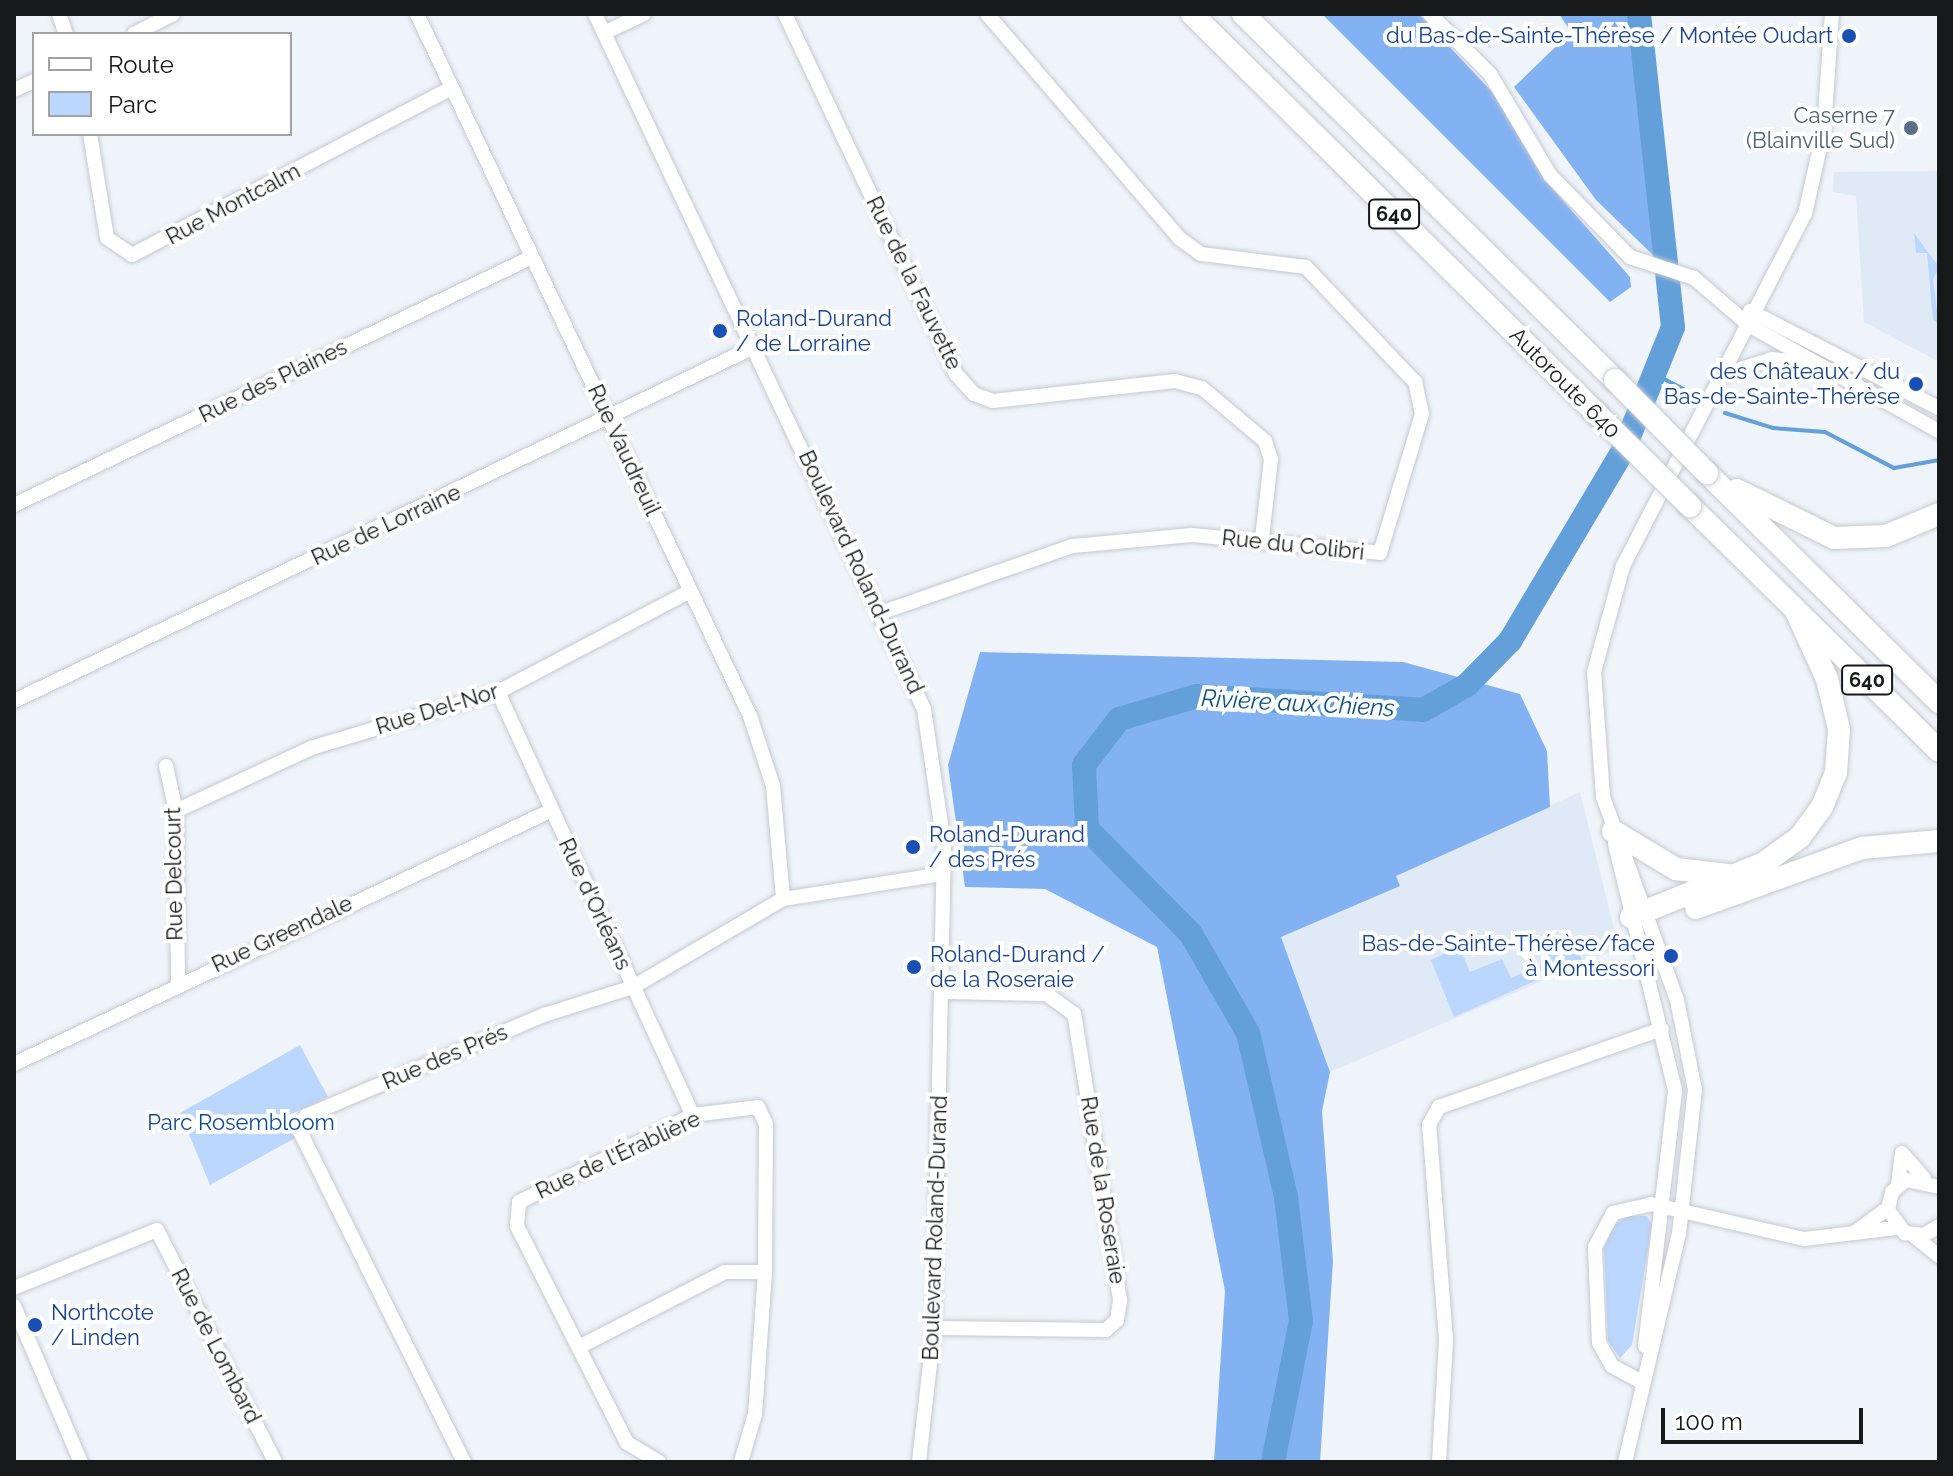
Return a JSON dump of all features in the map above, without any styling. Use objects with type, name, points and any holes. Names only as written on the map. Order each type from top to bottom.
[{"type":"highway","name":"Autoroute 640","points":[[1192,14],[1939,751]]},
{"type":"highway","name":"Autoroute 640","points":[[1243,14],[1939,702]]},
{"type":"highway","points":[[1707,473],[1795,524],[1834,538],[1886,536],[1939,514]]},
{"type":"highway","points":[[1642,920],[1733,875],[1800,837],[1836,773],[1835,703],[1795,609]]},
{"type":"highway","points":[[1613,831],[1676,869],[1733,875]]},
{"type":"highway","points":[[1642,920],[1862,848],[1939,841]]},
{"type":"street","points":[[138,32],[173,14]]},
{"type":"street","name":"Rue Vaudreuil","points":[[417,14],[750,716],[773,786],[783,899]]},
{"type":"street","name":"Boulevard Roland-Durand","points":[[595,14],[883,612],[924,709],[938,775],[943,874],[934,1328],[919,1462]]},
{"type":"street","points":[[604,33],[644,14]]},
{"type":"street","name":"Rue de la Fauvette","points":[[785,14],[956,374],[974,394],[993,401],[1175,381],[1202,388],[1265,441],[1271,459],[1262,538]]},
{"type":"street","name":"Rue du Colibri","points":[[883,612],[1073,546],[1262,538],[1380,553],[1422,414],[1415,382],[1298,262],[1201,254],[1180,239],[987,14]]},
{"type":"street","points":[[1430,14],[1490,74],[1550,175],[1586,216],[1630,257],[1658,271],[1681,273],[1738,310],[1750,326],[1939,431]]},
{"type":"street","points":[[1625,1462],[1683,1212],[1696,1132],[1694,1081],[1613,831],[1593,732],[1604,623],[1623,566],[1758,312],[1815,180],[1832,14]]},
{"type":"street","name":"Rue Montcalm","points":[[90,136],[107,238],[132,255],[452,88]]},
{"type":"street","name":"Rue des Plaines","points":[[14,505],[532,257]]},
{"type":"street","points":[[1738,310],[1758,312],[1939,408]]},
{"type":"street","name":"Rue de Lorraine","points":[[14,701],[609,420],[756,346]]},
{"type":"street","points":[[1725,374],[1781,358],[1826,370]]},
{"type":"street","name":"Rue Del-Nor","points":[[176,811],[311,748],[498,692],[690,591]]},
{"type":"street","name":"Rue d'Orléans","points":[[498,692],[693,1115]]},
{"type":"street","name":"Rue Delcourt","points":[[166,766],[176,811],[178,982]]},
{"type":"street","name":"Rue Greendale","points":[[14,1064],[178,982],[552,810]]},
{"type":"street","name":"Rue des Prés","points":[[464,1462],[300,1132],[306,1116],[544,1015],[633,987],[783,899],[943,874]]},
{"type":"street","points":[[1642,920],[1675,1106],[1642,1382]]},
{"type":"street","name":"Rue de la Roseraie","points":[[934,1328],[1106,1330],[1117,1320],[1120,1300],[1074,1014],[1046,994],[941,992]]},
{"type":"street","points":[[1439,1462],[1446,1339],[1429,1125],[1439,1107],[1662,1029]]},
{"type":"street","name":"Rue de l'Érablière","points":[[659,1462],[627,1443],[517,1226],[519,1202],[693,1115],[758,1107],[766,1124],[765,1272],[755,1414],[741,1462]]},
{"type":"street","points":[[1854,1233],[1888,1208],[1898,1185],[1902,1153],[1934,1183]]},
{"type":"street","points":[[1898,1185],[1934,1183]]},
{"type":"street","points":[[1642,1382],[1607,1361],[1598,1340],[1598,1232],[1623,1207],[1662,1206],[1804,1239],[1896,1228],[1914,1236],[1939,1256]]},
{"type":"street","points":[[1888,1208],[1896,1228]]},
{"type":"street","points":[[1914,1236],[1939,1226]]},
{"type":"street","name":"Rue de Lombard","points":[[14,1288],[157,1230],[275,1462]]},
{"type":"street","points":[[579,1347],[725,1272],[765,1272]]},
{"type":"street","points":[[14,1306],[81,1462]]},
{"type":"shaded area","points":[[1322,14],[1419,14],[1493,93],[1545,180],[1630,277],[1631,287],[1610,302]]},
{"type":"shaded area","points":[[1559,14],[1651,14],[1657,259],[1596,200],[1514,87],[1571,32]]},
{"type":"shaded area","points":[[1939,171],[1939,362],[1864,322],[1856,196],[1833,192],[1834,172]]},
{"type":"shaded area","points":[[980,652],[1403,662],[1520,694],[1547,751],[1550,807],[1396,876],[1400,886],[1281,937],[1330,1072],[1322,1111],[1333,1261],[1320,1462],[1214,1462],[1225,1291],[1157,947],[1045,889],[965,887],[948,765]]},
{"type":"shaded area","points":[[1580,792],[1619,948],[1330,1072],[1281,937],[1399,886],[1396,876]]},
{"type":"green space","points":[[1914,233],[1939,267],[1933,280],[1939,324],[1933,320],[1927,253],[1916,253]]},
{"type":"green space","points":[[1570,935],[1582,960],[1454,1017],[1431,960],[1459,946],[1470,972],[1502,959],[1511,978],[1550,961],[1544,946]]},
{"type":"green space","name":"Parc Rosembloom","points":[[300,1045],[328,1097],[287,1116],[295,1138],[210,1185],[180,1113]]},
{"type":"green space","points":[[1629,1215],[1647,1216],[1652,1225],[1632,1345],[1620,1358],[1608,1341],[1604,1248],[1611,1227]]},
{"type":"waterway","name":"Rivière aux Chiens","points":[[1273,1462],[1301,1321],[1286,1197],[1248,1033],[1191,934],[1087,829],[1084,765],[1119,719],[1197,696],[1423,710],[1467,685],[1510,641],[1624,449],[1673,327],[1639,14]]},
{"type":"waterway","points":[[1656,375],[1684,389]]},
{"type":"waterway","points":[[1725,413],[1773,428],[1825,432],[1894,468],[1939,460]]},
{"type":"place","name":"du Bas-de-Sainte-Thérèse / Montée Oudart","points":[[1849,36]]},
{"type":"place","name":"Caserne 7 (Blainville Sud)","points":[[1911,128]]},
{"type":"place","name":"Roland-Durand / de Lorraine","points":[[720,331]]},
{"type":"place","name":"des Châteaux / du Bas-de-Sainte-Thérèse","points":[[1916,384]]},
{"type":"place","name":"Roland-Durand / des Prés","points":[[913,847]]},
{"type":"place","name":"Bas-de-Sainte-Thérèse/face à Montessori","points":[[1671,956]]},
{"type":"place","name":"Roland-Durand / de la Roseraie","points":[[914,967]]},
{"type":"place","name":"Northcote / Linden","points":[[35,1325]]}]
